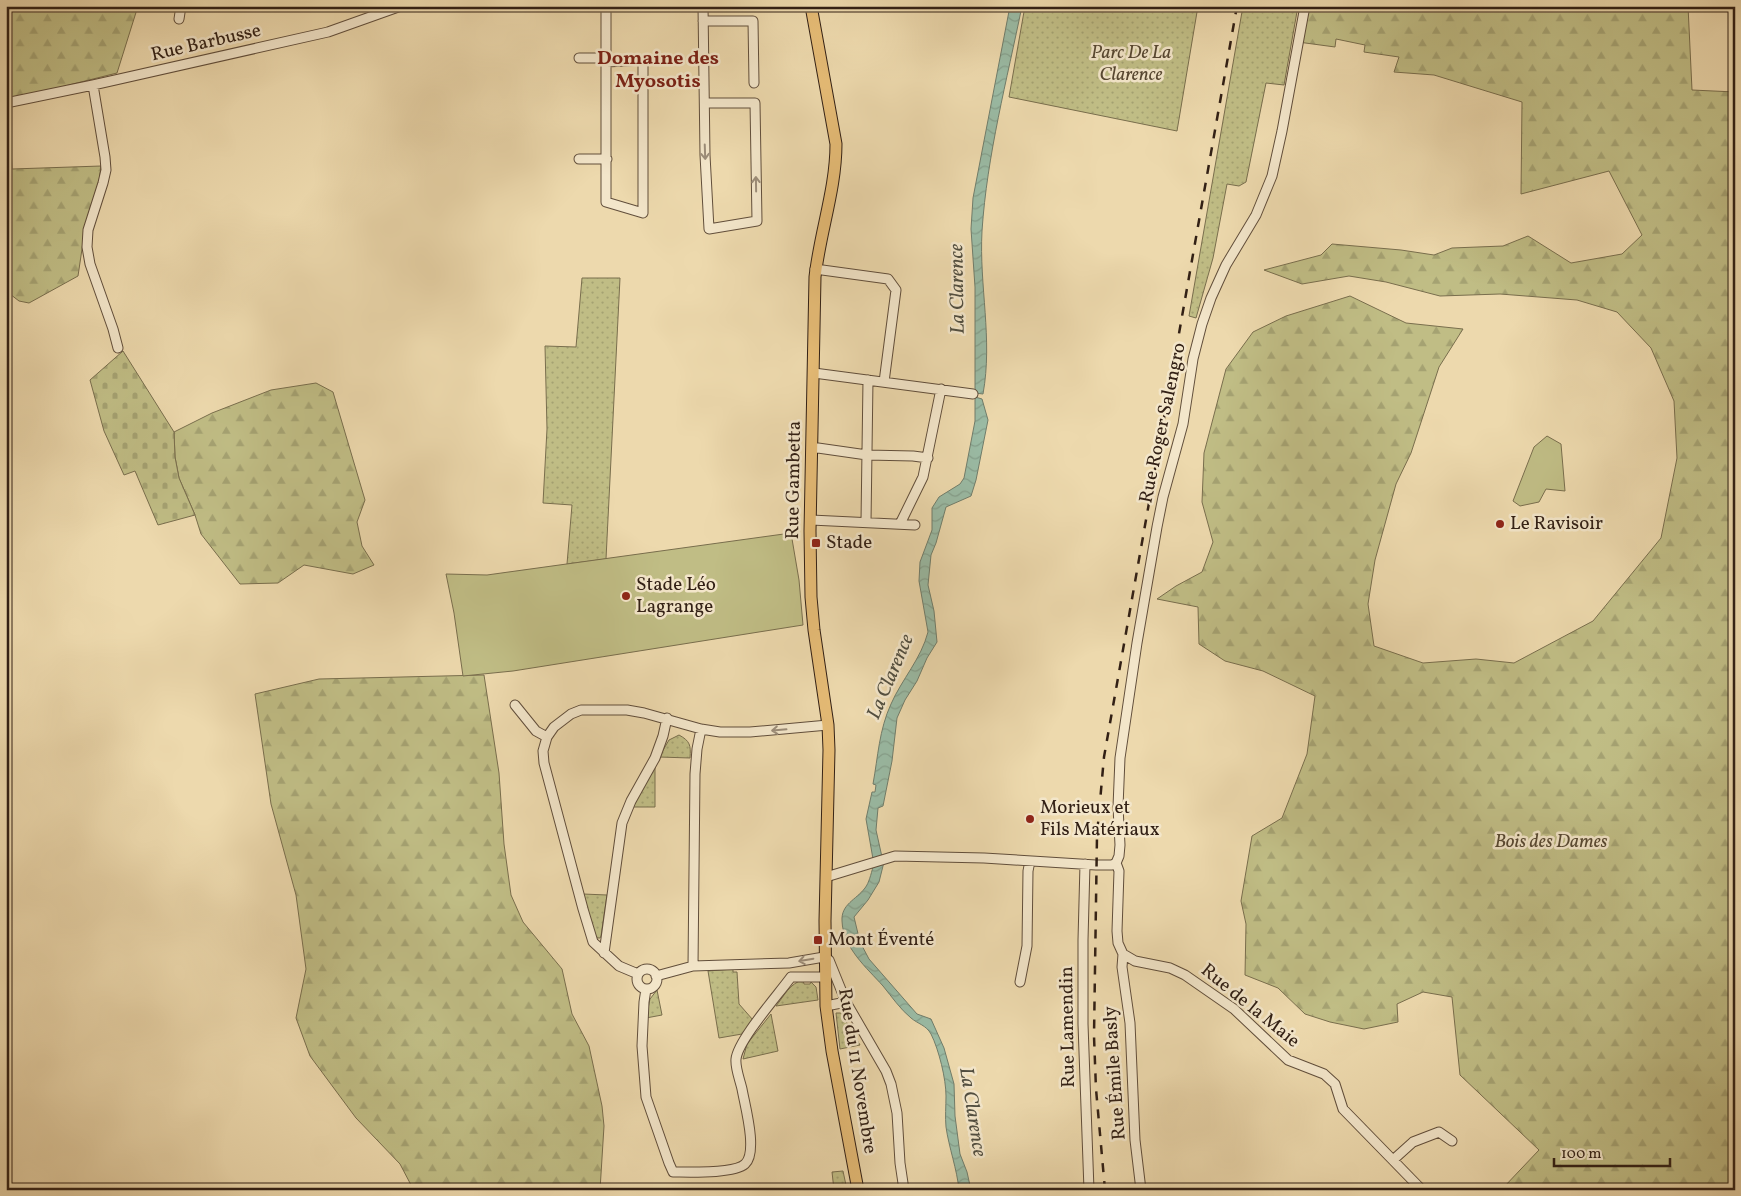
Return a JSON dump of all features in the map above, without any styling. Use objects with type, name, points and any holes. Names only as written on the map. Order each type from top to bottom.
[{"type":"main road","name":"Rue Gambetta","points":[[811,6],[836,144],[833,184],[816,269],[810,577],[813,625],[828,725],[829,750],[824,957]]},
{"type":"main road","name":"Rue du 11 Novembre","points":[[824,957],[826,1006],[832,1051],[858,1190]]},
{"type":"street","points":[[179,19],[182,6]]},
{"type":"street","name":"Rue Barbusse","points":[[6,103],[328,32],[373,10],[401,6]]},
{"type":"street","points":[[606,6],[606,202],[653,217]]},
{"type":"street","points":[[703,6],[705,155],[709,229],[757,221],[755,103],[705,103]]},
{"type":"street","name":"Rue Roger Salengro","points":[[1123,954],[1118,944],[1117,931],[1119,871],[1116,863],[1120,852],[1118,799],[1120,758],[1157,527],[1163,496],[1183,424],[1193,359],[1202,324],[1226,265],[1256,214],[1270,182],[1282,131],[1304,6]]},
{"type":"street","points":[[703,21],[753,20],[754,83]]},
{"type":"street","points":[[579,58],[643,60],[643,213]]},
{"type":"street","points":[[93,85],[106,170],[88,230],[87,247],[90,264],[118,348]]},
{"type":"street","points":[[579,159],[607,159]]},
{"type":"street","points":[[816,269],[888,279],[896,290],[884,382]]},
{"type":"street","points":[[814,373],[973,394]]},
{"type":"street","points":[[866,522],[868,380]]},
{"type":"street","points":[[900,524],[924,477],[941,389]]},
{"type":"street","points":[[812,449],[928,458]]},
{"type":"street","points":[[811,520],[915,525]]},
{"type":"street","points":[[516,705],[536,731],[547,737]]},
{"type":"street","points":[[638,974],[619,966],[594,942],[583,909],[544,763],[543,752],[547,737],[554,726],[571,714],[581,710],[627,710],[720,732],[750,732],[828,725]]},
{"type":"street","points":[[604,953],[622,823],[631,801],[655,758],[667,718]]},
{"type":"street","points":[[693,966],[695,774],[701,729]]},
{"type":"street","points":[[826,877],[895,856],[984,858],[1107,865],[1116,863]]},
{"type":"street","points":[[1020,982],[1027,946],[1028,871],[1030,861]]},
{"type":"street","name":"Rue Lamendin","points":[[1085,864],[1083,1024],[1089,1190]]},
{"type":"street","name":"Rue de la Maie","points":[[1123,954],[1136,961],[1170,968],[1185,975],[1234,1009],[1288,1060],[1324,1074],[1335,1084],[1343,1109],[1422,1190]]},
{"type":"street","name":"Rue Émile Basly","points":[[1123,954],[1122,967],[1130,1022],[1135,1140],[1141,1190]]},
{"type":"street","points":[[656,976],[693,966],[789,963],[824,957],[829,960],[846,1002],[886,1071],[891,1084],[898,1113],[900,1163],[904,1190]]},
{"type":"street","points":[[646,989],[642,1046],[646,1097],[673,1172],[707,1172],[740,1167],[746,1164],[750,1155],[751,1138],[736,1059],[742,1041],[791,977],[789,963]]},
{"type":"street","points":[[648,969],[653,971],[656,976],[654,985],[646,989],[638,984],[638,974],[642,970],[648,969]]},
{"type":"street","points":[[791,977],[824,977]]},
{"type":"street","points":[[826,1006],[846,1002]]},
{"type":"street","points":[[1393,1160],[1413,1142],[1438,1132],[1452,1141]]},
{"type":"green space","points":[[6,6],[138,6],[117,73],[9,100],[12,169],[101,166],[99,181],[86,222],[78,276],[29,303],[19,301],[6,291]]},
{"type":"green space","name":"Parc De La Clarence","points":[[1025,6],[1198,6],[1177,131],[1009,97]]},
{"type":"green space","points":[[1243,6],[1298,6],[1284,85],[1266,83],[1246,182],[1239,186],[1227,184],[1213,258],[1196,318],[1189,316]]},
{"type":"green space","name":"Bois des Dames","points":[[1305,6],[1688,6],[1692,90],[1735,92],[1735,1190],[1505,1190],[1503,1188],[1539,1150],[1460,1075],[1452,997],[1423,992],[1397,1004],[1398,1022],[1364,1029],[1330,1022],[1305,1014],[1278,988],[1245,975],[1246,924],[1241,901],[1252,836],[1282,818],[1307,754],[1315,696],[1263,671],[1225,661],[1199,644],[1198,607],[1157,599],[1202,572],[1213,542],[1202,502],[1204,453],[1226,369],[1253,332],[1286,316],[1350,296],[1406,323],[1463,329],[1439,367],[1411,453],[1396,484],[1375,560],[1368,604],[1374,646],[1423,663],[1476,659],[1514,663],[1593,621],[1661,538],[1677,458],[1674,401],[1651,348],[1617,312],[1577,300],[1500,294],[1440,296],[1386,282],[1349,276],[1302,284],[1264,270],[1321,255],[1332,244],[1434,255],[1452,248],[1503,246],[1528,236],[1571,263],[1622,254],[1642,235],[1609,171],[1521,194],[1522,102],[1434,75],[1394,72],[1399,57],[1364,52],[1365,45],[1336,39],[1335,47],[1298,42]]},
{"type":"green space","points":[[582,278],[620,278],[606,559],[567,564],[572,505],[543,503],[547,429],[545,346],[576,347]]},
{"type":"green space","points":[[123,351],[174,432],[175,457],[179,478],[195,515],[158,525],[135,471],[124,475],[104,431],[90,380]]},
{"type":"green space","points":[[316,383],[333,392],[365,500],[357,522],[362,546],[374,565],[353,574],[304,565],[278,583],[240,584],[201,534],[179,478],[175,457],[174,432],[212,413],[271,390]]},
{"type":"green space","points":[[1547,436],[1561,444],[1565,491],[1546,489],[1539,502],[1520,506],[1513,501],[1534,447]]},
{"type":"green space","name":"Stade Léo Lagrange","points":[[791,533],[799,580],[803,625],[513,671],[463,676],[446,574],[487,575]]},
{"type":"green space","points":[[484,675],[499,773],[504,844],[511,895],[523,922],[562,969],[572,1014],[589,1046],[602,1106],[604,1126],[600,1190],[478,1190],[411,1185],[400,1164],[356,1118],[310,1056],[296,1018],[306,969],[296,895],[271,804],[255,694],[319,679]]},
{"type":"green space","points":[[679,735],[686,739],[689,744],[690,758],[659,757],[669,740]]},
{"type":"green space","points":[[655,765],[655,807],[633,807]]},
{"type":"green space","points":[[583,894],[607,895],[600,938],[594,936]]},
{"type":"green space","points":[[733,969],[733,972],[737,972],[739,1004],[753,1020],[742,1034],[719,1038],[708,971]]},
{"type":"green space","points":[[803,980],[804,984],[810,984],[811,982],[816,987],[818,1000],[776,1006],[794,984]]},
{"type":"green space","points":[[657,990],[662,1015],[646,1018],[650,999]]},
{"type":"green space","points":[[836,1013],[841,1013],[860,1045],[840,1049]]},
{"type":"green space","points":[[771,1014],[778,1051],[743,1059],[747,1044]]},
{"type":"green space","points":[[843,1171],[847,1190],[834,1190],[832,1172]]},
{"type":"water","points":[[1010,6],[1022,6],[988,174],[982,231],[982,272],[987,353],[983,394],[975,393],[975,287],[971,229],[973,198]]},
{"type":"water","points":[[975,397],[982,399],[988,420],[976,480],[971,496],[946,507],[931,555],[928,585],[934,611],[937,642],[897,718],[892,761],[883,806],[878,808],[876,830],[882,857],[873,859],[866,819],[872,792],[875,792],[876,785],[873,784],[881,734],[891,704],[921,651],[928,632],[919,581],[920,562],[932,530],[932,508],[939,497],[960,484],[964,478],[975,421]]},
{"type":"water","points":[[884,862],[879,882],[868,900],[854,917],[860,942],[869,959],[917,1014],[931,1019],[944,1048],[954,1084],[955,1116],[960,1154],[971,1190],[959,1190],[946,1127],[946,1089],[937,1048],[931,1034],[903,1011],[863,965],[851,949],[843,931],[842,915],[846,906],[866,886],[873,867]]},
{"type":"railway","points":[[1105,1190],[1096,1089],[1094,1036],[1097,835],[1104,757],[1237,6]]},
{"type":"place","name":"Le Ravisoir","points":[[1500,524]]},
{"type":"place","name":"Stade","points":[[816,543]]},
{"type":"place","name":"Stade Léo Lagrange","points":[[626,596]]},
{"type":"place","name":"Morieux et Fils Matériaux","points":[[1030,819]]},
{"type":"place","name":"Mont Éventé","points":[[818,940]]},
{"type":"district","name":"Domaine des Myosotis","points":[[658,70]]},
{"type":"water label","name":"La Clarence","points":[[958,289]]},
{"type":"water label","name":"La Clarence","points":[[891,677]]},
{"type":"water label","name":"La Clarence","points":[[972,1112]]}]
